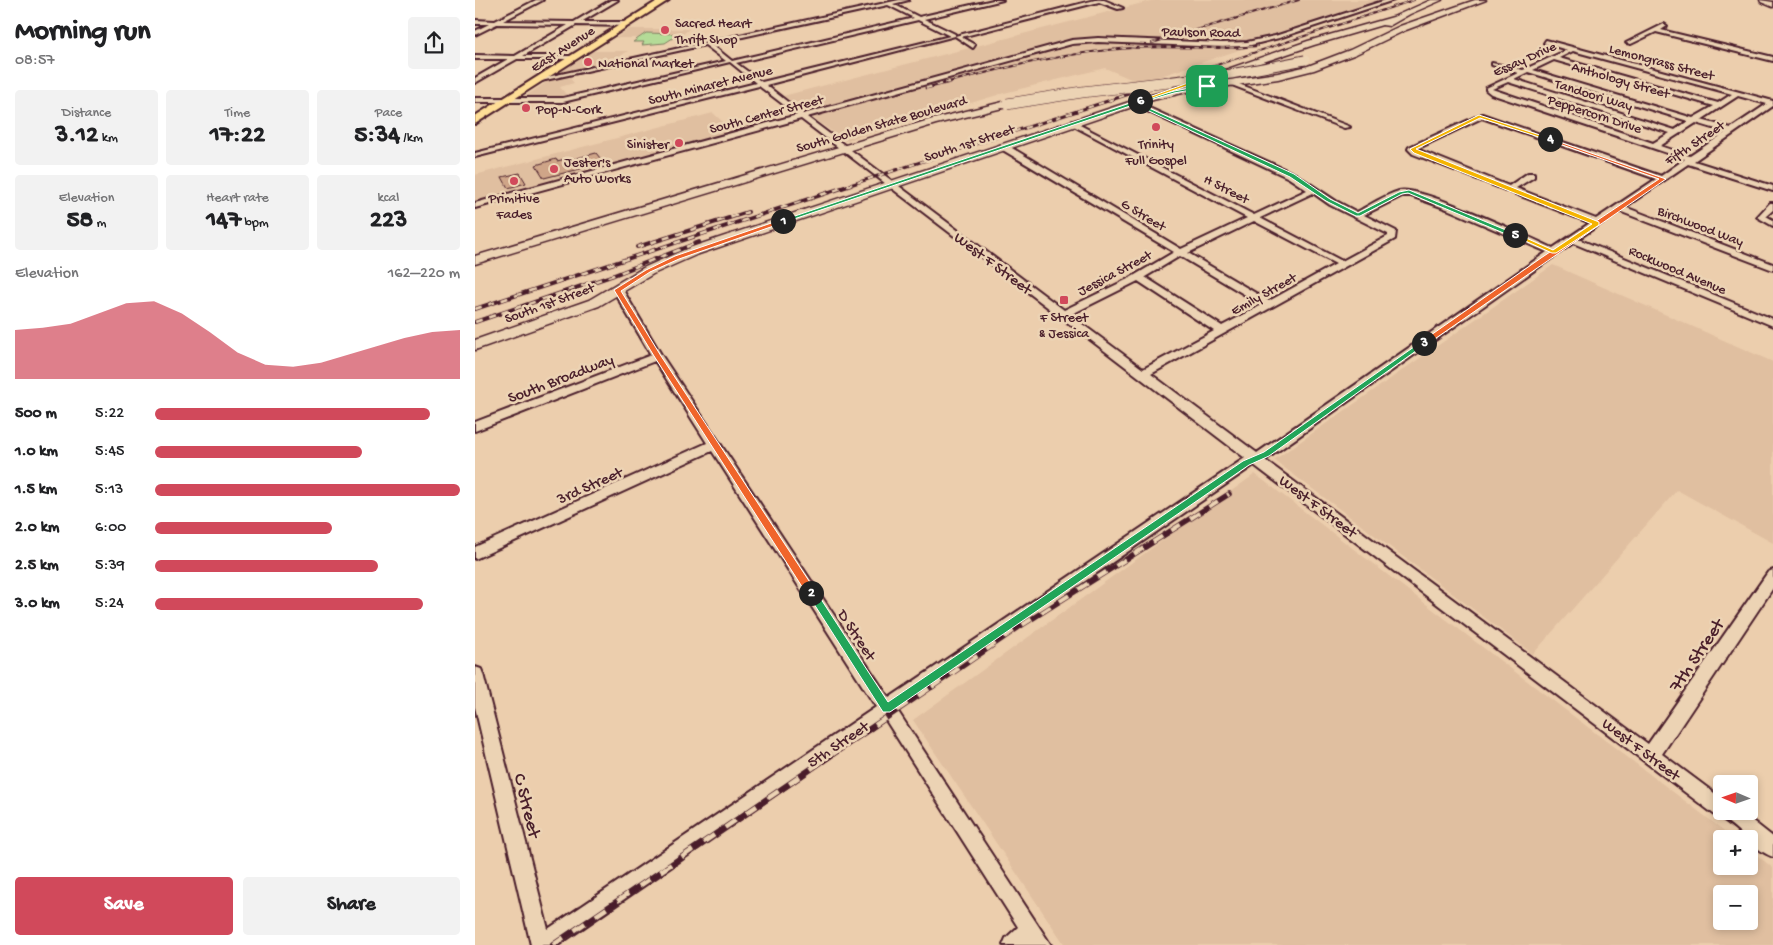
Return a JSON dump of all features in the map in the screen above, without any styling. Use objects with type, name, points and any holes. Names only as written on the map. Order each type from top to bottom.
[{"type":"main road","name":"East Avenue","points":[[475,120],[665,0]]},
{"type":"main road","points":[[1370,36],[1370,34],[1397,18],[1438,0]]},
{"type":"main road","points":[[1370,36],[1410,16],[1456,0]]},
{"type":"main road","points":[[1765,0],[1773,5]]},
{"type":"main road","points":[[1204,83],[1311,43],[1397,18]]},
{"type":"main road","name":"South Golden State Boulevard","points":[[476,258],[945,119],[1007,104],[1099,89],[1236,73],[1305,60],[1335,51],[1370,36]]},
{"type":"street","points":[[475,33],[540,0]]},
{"type":"street","points":[[475,81],[615,0]]},
{"type":"street","points":[[541,79],[906,0]]},
{"type":"street","points":[[475,100],[563,100],[1000,0]]},
{"type":"street","points":[[1099,0],[1120,8]]},
{"type":"street","name":"South Minaret Avenue","points":[[475,155],[1099,0]]},
{"type":"street","name":"Paulson Road","points":[[1063,44],[1098,40],[1223,45],[1247,44],[1277,37],[1391,0]]},
{"type":"street","name":"South 1st Street","points":[[475,345],[587,306],[618,290],[648,271],[684,255],[1150,98],[1204,83],[1231,83],[1278,76],[1323,64],[1361,49],[1396,31],[1479,0]]},
{"type":"street","points":[[889,4],[973,46]]},
{"type":"street","points":[[475,22],[627,24]]},
{"type":"street","points":[[1629,43],[1668,24]]},
{"type":"street","points":[[1656,30],[1773,59]]},
{"type":"street","name":"Lemongrass Street","points":[[1546,42],[1773,103]]},
{"type":"street","name":"West F Street","points":[[706,43],[1713,803]]},
{"type":"street","name":"South Center Street","points":[[475,206],[1063,44]]},
{"type":"street","points":[[1709,53],[1722,46]]},
{"type":"street","name":"Essay Drive","points":[[1488,90],[1573,49]]},
{"type":"street","points":[[475,57],[572,58]]},
{"type":"street","points":[[1553,58],[1719,105]]},
{"type":"street","name":"Anthology Street","points":[[1494,64],[1697,118]]},
{"type":"street","name":"Anthology Street","points":[[1534,67],[1697,118]]},
{"type":"street","name":"Tandoori Way","points":[[1506,80],[1675,132]]},
{"type":"street","points":[[1231,83],[1345,127]]},
{"type":"street","name":"Peppercorn Drive","points":[[1488,90],[1654,146],[1773,189]]},
{"type":"street","points":[[1654,146],[1737,94]]},
{"type":"street","points":[[1135,103],[1292,176],[1333,203],[1358,215],[1406,192],[1442,204],[1554,252]]},
{"type":"street","name":"Fifth Street","points":[[1554,252],[1773,103]]},
{"type":"street","points":[[1597,224],[1413,150],[1469,120],[1482,116],[1663,179]]},
{"type":"street","points":[[1697,118],[1735,130]]},
{"type":"street","name":"H Street","points":[[1072,123],[1342,264]]},
{"type":"street","name":"G Street","points":[[1004,146],[1269,305]]},
{"type":"street","points":[[1509,189],[1531,175]]},
{"type":"street","name":"Jessica Street","points":[[1063,314],[1181,252],[1313,190]]},
{"type":"street","points":[[1773,205],[1761,216],[1773,222]]},
{"type":"street","name":"Birchwood Way","points":[[1619,208],[1773,267]]},
{"type":"street","name":"Emily Street","points":[[1143,374],[1392,237],[1393,233],[1358,215]]},
{"type":"street","name":"Rockwood Avenue","points":[[1573,240],[1773,323]]},
{"type":"street","name":"5th Street","points":[[541,945],[1246,463],[1267,454],[1554,252]]},
{"type":"street","points":[[1138,276],[1222,331]]},
{"type":"street","name":"D Street","points":[[618,290],[657,356],[1036,937]]},
{"type":"street","name":"South Broadway","points":[[475,427],[657,356]]},
{"type":"street","name":"3rd Street","points":[[475,553],[715,444]]},
{"type":"street","name":"7th Street","points":[[1651,755],[1773,576]]},
{"type":"street","name":"C Street","points":[[475,674],[541,945]]},
{"type":"street","points":[[1737,820],[1773,848]]},
{"type":"street","points":[[1013,945],[1036,937]]},
{"type":"shaded area","points":[[1154,0],[1389,0],[1155,78],[1133,80],[1105,68],[1004,93],[845,141],[783,96]]},
{"type":"shaded area","points":[[629,29],[689,29],[683,34],[646,33],[639,38],[616,38]]},
{"type":"shaded area","points":[[590,51],[628,51],[619,57],[599,60],[597,62],[599,65],[555,74]]},
{"type":"shaded area","points":[[567,75],[574,83],[560,87],[569,98],[523,98],[551,79]]},
{"type":"shaded area","points":[[713,113],[734,132],[475,202],[475,175]]},
{"type":"shaded area","points":[[1553,265],[1773,362],[1773,543],[1677,490],[1533,654],[1274,460]]},
{"type":"shaded area","points":[[1255,474],[1723,830],[1713,830],[1713,875],[1758,875],[1758,856],[1773,868],[1773,945],[1065,945],[913,720]]},
{"type":"green space","points":[[646,33],[679,34],[665,43],[642,45],[644,42],[633,42]]},
{"type":"building","points":[[596,153],[604,163],[544,178],[536,165],[556,159],[557,161],[565,159],[566,161]]},
{"type":"building","name":"Primitive Fades","points":[[520,173],[526,183],[508,188],[502,177]]},
{"type":"railway","points":[[1152,43],[1299,0]]},
{"type":"railway","points":[[1162,83],[1414,0]]},
{"type":"railway","points":[[945,83],[1038,61],[1108,50],[1148,47],[1227,48],[1258,46]]},
{"type":"railway","points":[[926,88],[950,82]]},
{"type":"railway","points":[[847,186],[1166,82]]},
{"type":"railway","points":[[475,309],[851,185]]},
{"type":"railway","points":[[637,247],[748,212]]},
{"type":"railway","points":[[475,322],[614,275],[699,242]]},
{"type":"railway","points":[[932,687],[1019,627],[1229,494]]},
{"type":"railway","points":[[553,945],[934,685]]},
{"type":"place","name":"Sacred Heart Thrift Shop","points":[[665,30]]},
{"type":"place","name":"National Market","points":[[588,62]]},
{"type":"place","name":"Pop-N-Cork","points":[[526,108]]},
{"type":"place","name":"Trinity Full Gospel","points":[[1156,127]]},
{"type":"place","name":"Sinister","points":[[679,143]]},
{"type":"place","name":"Jester's Auto Works","points":[[554,169]]},
{"type":"place","name":"Primitive Fades","points":[[514,181]]},
{"type":"place","name":"F Street & Jessica","points":[[1064,300]]},
{"type":"route","points":[[1207,86],[1150,98],[944,166],[691,252],[656,267],[618,290],[657,356],[887,709],[1246,463],[1267,454],[1543,259],[1573,240],[1663,179],[1487,117],[1479,116],[1413,148],[1413,150],[1416,152],[1597,224],[1573,240],[1554,252],[1412,192],[1401,193],[1358,215],[1338,206],[1292,176],[1135,103],[1150,98],[1201,80],[1199,81],[1207,86]]}]
